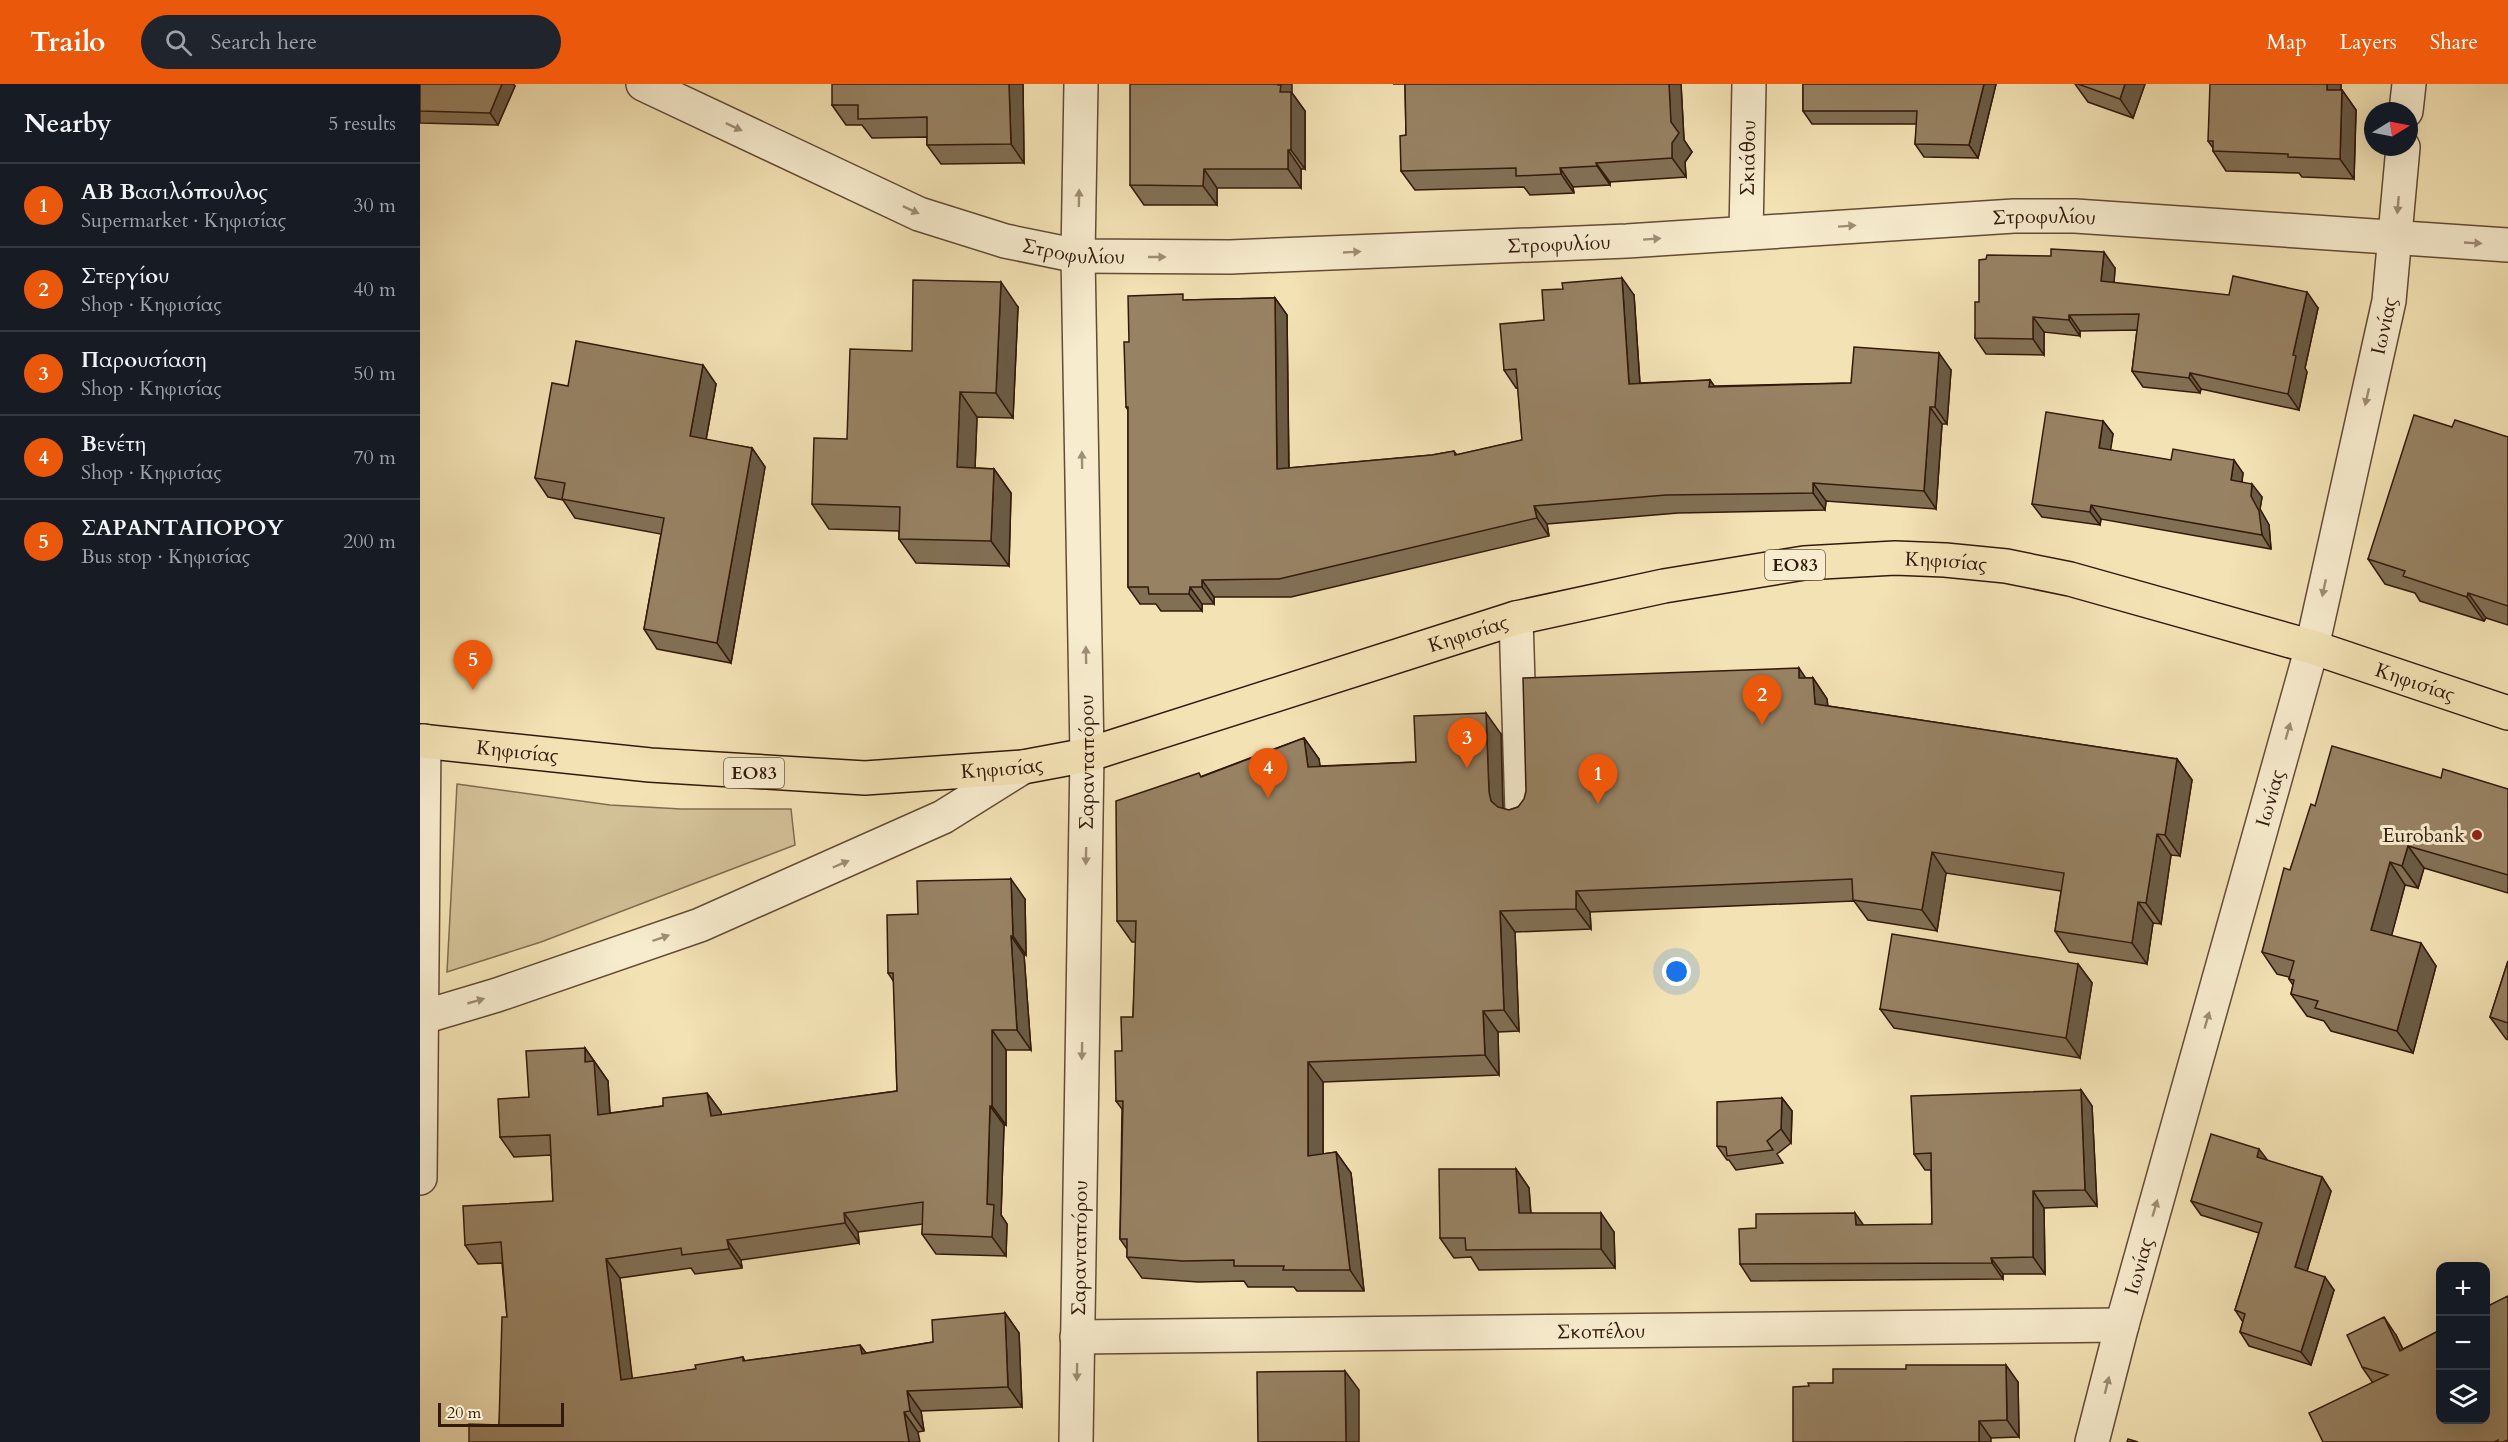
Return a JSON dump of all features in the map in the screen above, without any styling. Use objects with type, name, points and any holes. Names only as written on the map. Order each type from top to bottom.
[{"type":"main road","name":"Κηφισίας","points":[[422,741],[650,765],[866,778],[1023,767],[1087,755],[1516,618],[1664,586],[1804,563],[1915,559],[2006,566],[2070,579],[2312,647],[2508,713]]},
{"type":"street","name":"Στροφυλίου","points":[[643,84],[686,95],[919,214],[1005,241],[1078,256],[1254,256],[1627,241],[2014,216],[2075,216],[2508,245]]},
{"type":"street","name":"Σαρανταπόρου","points":[[1076,1442],[1087,755],[1078,256],[1081,84]]},
{"type":"street","name":"Σκιάθου","points":[[1746,233],[1749,84]]},
{"type":"street","points":[[2407,102],[2409,84]]},
{"type":"street","name":"Ιωνίας","points":[[2092,1442],[2122,1325],[2312,647],[2389,301],[2402,156]]},
{"type":"street","points":[[1516,618],[1522,812]]},
{"type":"street","points":[[420,1178],[422,741]]},
{"type":"street","points":[[420,1018],[497,995],[700,925],[943,817],[1023,767]]},
{"type":"street","name":"Σκοπέλου","points":[[1077,1337],[2122,1325]]},
{"type":"shaded area","points":[[457,784],[610,805],[681,809],[791,809],[795,845],[541,942],[447,972]]},
{"type":"building","points":[[420,84],[502,84],[490,113],[420,111]]},
{"type":"building","points":[[832,84],[1009,84],[1011,144],[927,145],[927,117],[858,119],[858,105],[832,105]]},
{"type":"building","points":[[1130,84],[1281,85],[1280,92],[1291,92],[1291,150],[1288,150],[1288,169],[1204,169],[1203,186],[1130,185]]},
{"type":"building","points":[[1405,84],[1669,84],[1671,122],[1679,133],[1672,143],[1672,158],[1560,168],[1561,174],[1516,176],[1516,168],[1401,171],[1400,136],[1406,135]]},
{"type":"building","points":[[1803,84],[1984,84],[1969,145],[1915,144],[1917,111],[1803,111]]},
{"type":"building","points":[[2078,84],[2125,84],[2120,99]]},
{"type":"building","points":[[2210,84],[2327,84],[2327,90],[2342,90],[2340,159],[2213,151],[2213,141],[2208,141]]},
{"type":"building","points":[[2051,249],[2104,252],[2101,281],[2229,295],[2233,276],[2307,292],[2293,355],[2296,356],[2288,394],[2190,373],[2189,378],[2132,371],[2139,314],[2069,315],[2069,320],[2033,317],[2033,339],[1975,338],[1975,302],[1979,302],[1979,260],[1986,259],[1987,255],[2051,256]]},
{"type":"building","points":[[1622,278],[1629,384],[1710,380],[1709,387],[1851,383],[1854,347],[1939,353],[1935,407],[1930,407],[1924,491],[1813,483],[1813,493],[1666,495],[1534,506],[1537,518],[1279,579],[1202,580],[1202,587],[1190,587],[1189,594],[1149,594],[1148,587],[1128,587],[1128,407],[1126,407],[1124,342],[1129,342],[1128,296],[1183,294],[1183,300],[1275,298],[1277,469],[1454,451],[1455,455],[1522,440],[1516,369],[1504,370],[1500,324],[1544,320],[1542,290],[1563,289],[1562,283]]},
{"type":"building","points":[[913,280],[1001,282],[996,393],[960,392],[957,467],[994,469],[991,541],[899,539],[900,507],[812,504],[814,438],[847,439],[850,349],[912,351]]},
{"type":"building","points":[[576,341],[703,365],[690,436],[752,448],[717,643],[644,629],[664,518],[562,499],[565,483],[535,478],[552,383],[568,386]]},
{"type":"building","points":[[2046,412],[2103,421],[2099,448],[2171,460],[2173,449],[2234,460],[2231,480],[2252,484],[2251,496],[2259,511],[2262,535],[2091,505],[2090,512],[2032,504]]},
{"type":"building","points":[[2414,415],[2452,427],[2455,420],[2508,437],[2508,606],[2468,593],[2467,597],[2403,576],[2405,571],[2368,559]]},
{"type":"building","points":[[1799,668],[1799,678],[1813,678],[1815,704],[2177,759],[2165,835],[2157,834],[2146,903],[2138,902],[2132,943],[2055,931],[2064,873],[1932,852],[1922,910],[1853,900],[1852,879],[1576,891],[1576,909],[1500,911],[1504,1010],[1483,1011],[1485,1055],[1308,1062],[1308,1156],[1336,1152],[1350,1270],[1283,1270],[1284,1266],[1234,1266],[1234,1260],[1183,1261],[1127,1257],[1127,1239],[1120,1239],[1123,1101],[1116,1101],[1115,1051],[1122,1051],[1121,1017],[1133,1017],[1136,921],[1117,921],[1116,801],[1199,773],[1201,777],[1304,738],[1308,767],[1416,762],[1414,716],[1486,713],[1491,801],[1498,807],[1509,810],[1518,807],[1526,791],[1523,678]]},
{"type":"building","points":[[2332,746],[2441,778],[2443,769],[2508,789],[2508,875],[2408,846],[2402,866],[2390,862],[2371,930],[2421,943],[2397,1031],[2315,1008],[2318,1001],[2291,994],[2294,980],[2289,979],[2294,961],[2262,952],[2284,868],[2290,870],[2311,804],[2315,806]]},
{"type":"building","points":[[1011,879],[1013,936],[1011,936],[1017,1030],[992,1030],[992,1106],[990,1106],[987,1204],[994,1205],[992,1237],[922,1234],[923,1202],[844,1213],[845,1223],[727,1240],[729,1249],[682,1255],[681,1248],[606,1259],[621,1380],[696,1369],[695,1365],[743,1357],[743,1361],[860,1345],[862,1354],[933,1342],[932,1320],[1005,1313],[1008,1387],[907,1391],[910,1411],[904,1412],[909,1442],[469,1442],[469,1424],[499,1425],[502,1317],[507,1317],[501,1242],[465,1245],[463,1206],[553,1201],[550,1135],[500,1137],[498,1099],[529,1097],[526,1051],[585,1048],[585,1062],[594,1061],[598,1115],[663,1106],[663,1098],[707,1093],[711,1116],[897,1091],[893,973],[888,973],[887,915],[918,914],[917,881]]},
{"type":"building","points":[[1892,934],[2078,964],[2066,1038],[1880,1009]]},
{"type":"building","points":[[2508,961],[2508,1023],[2490,1017]]},
{"type":"building","points":[[2081,1090],[2085,1190],[2033,1191],[2033,1257],[1991,1258],[1992,1263],[1740,1264],[1739,1229],[1756,1228],[1756,1214],[1855,1213],[1856,1225],[1932,1224],[1931,1153],[1914,1154],[1911,1096]]},
{"type":"building","points":[[1782,1098],[1781,1129],[1767,1141],[1773,1150],[1727,1156],[1726,1147],[1717,1146],[1717,1102]]},
{"type":"building","points":[[2211,1134],[2259,1149],[2257,1157],[2322,1177],[2295,1267],[2325,1277],[2301,1352],[2240,1332],[2245,1314],[2235,1310],[2262,1223],[2191,1201]]},
{"type":"building","points":[[1439,1169],[1516,1169],[1519,1213],[1601,1213],[1601,1249],[1466,1250],[1465,1238],[1440,1238]]},
{"type":"building","points":[[2508,1296],[2508,1440],[2503,1442],[2498,1442],[2498,1440],[2494,1442],[2323,1442],[2309,1413],[2388,1375],[2362,1367],[2347,1335],[2384,1317],[2400,1351],[2436,1332],[2436,1424],[2490,1424],[2490,1305]]},
{"type":"building","points":[[1906,1365],[2006,1365],[2007,1420],[1979,1421],[1979,1442],[1793,1442],[1793,1387],[1809,1386],[1808,1383],[1833,1383],[1833,1369],[1906,1369]]},
{"type":"building","points":[[1345,1371],[1346,1442],[1258,1442],[1257,1372]]},
{"type":"place","name":"ΣΑΡΑΝΤΑΠΟΡΟΥ","points":[[473,690]]},
{"type":"place","name":"Στεργίου","points":[[1762,725]]},
{"type":"place","name":"Παρουσίαση","points":[[1467,768]]},
{"type":"place","name":"Βενέτη","points":[[1268,798]]},
{"type":"place","name":"ΑΒ Βασιλόπουλος","points":[[1598,804]]},
{"type":"place","name":"Eurobank","points":[[2477,835]]}]
